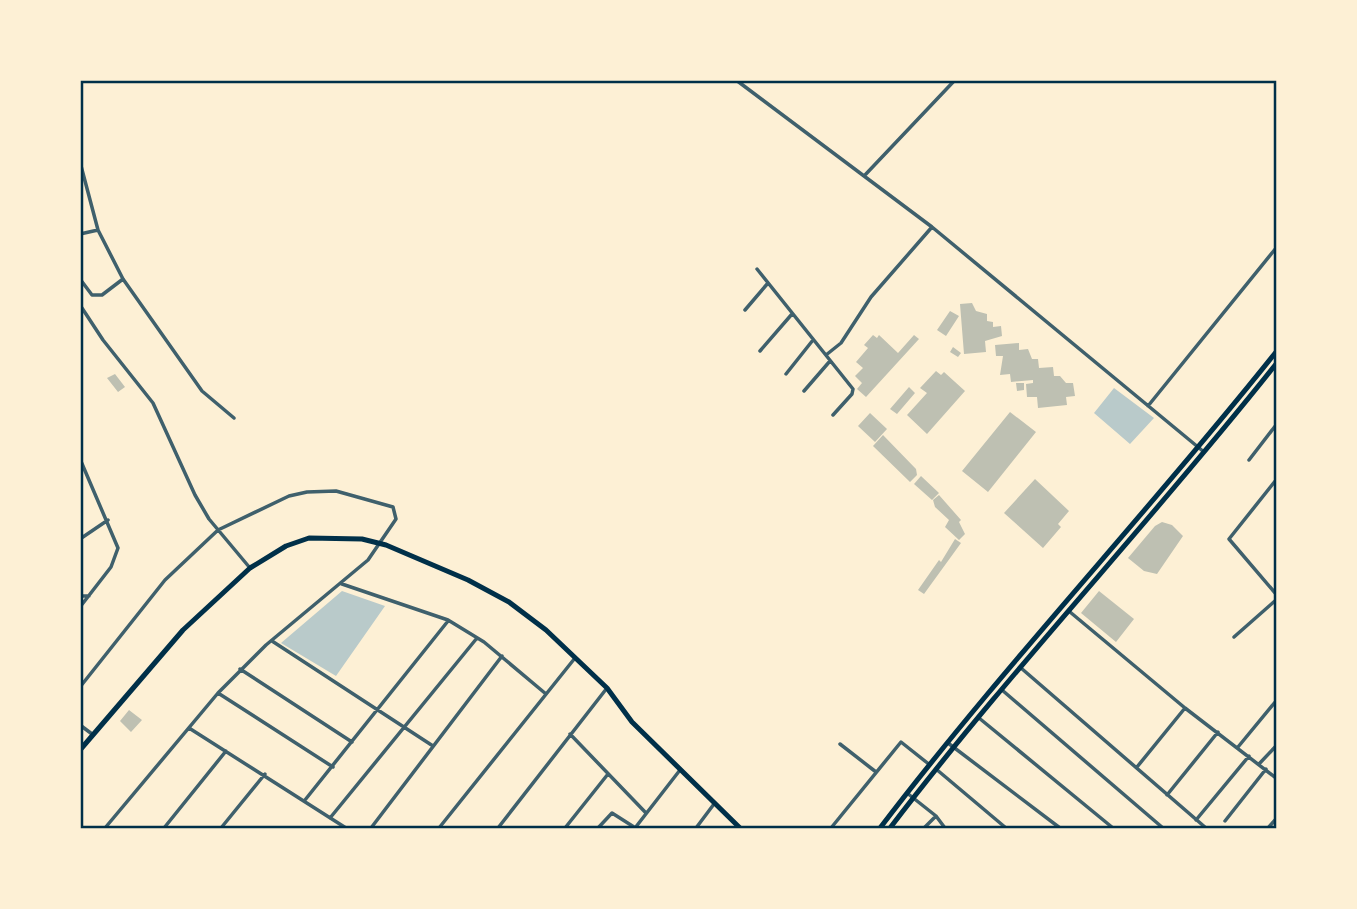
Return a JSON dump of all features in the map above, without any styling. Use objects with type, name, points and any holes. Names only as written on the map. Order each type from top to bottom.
[{"type":"main road","points":[[880,828],[947,743],[1199,448],[1276,352]]},
{"type":"main road","points":[[890,828],[1002,690],[1206,453],[1276,363]]},
{"type":"main road","points":[[80,750],[183,630],[250,568],[286,546],[309,538],[362,539],[468,580],[509,602],[546,630],[607,688],[632,722],[739,828]]},
{"type":"street","points":[[736,80],[932,227],[1206,453]]},
{"type":"street","points":[[865,175],[955,80]]},
{"type":"street","points":[[80,162],[98,230],[123,279],[202,391],[234,418]]},
{"type":"street","points":[[826,355],[841,343],[855,317],[932,227]]},
{"type":"street","points":[[80,234],[98,230]]},
{"type":"street","points":[[1148,406],[1276,248]]},
{"type":"street","points":[[757,269],[853,392],[833,415]]},
{"type":"street","points":[[80,279],[92,295],[102,295],[123,279]]},
{"type":"street","points":[[745,310],[768,283]]},
{"type":"street","points":[[80,305],[103,340],[153,403],[195,495],[218,530],[250,568]]},
{"type":"street","points":[[760,351],[792,314]]},
{"type":"street","points":[[786,374],[813,340]]},
{"type":"street","points":[[804,391],[830,361]]},
{"type":"street","points":[[1249,460],[1276,425]]},
{"type":"street","points":[[80,459],[118,548],[111,567],[80,607]]},
{"type":"street","points":[[1276,480],[1229,539],[1276,593]]},
{"type":"street","points":[[80,687],[165,580],[218,530],[289,496],[336,491],[393,507],[396,519],[368,560],[240,669],[105,828]]},
{"type":"street","points":[[80,538],[108,520]]},
{"type":"street","points":[[341,584],[448,620],[502,656],[547,694]]},
{"type":"street","points":[[80,596],[89,596]]},
{"type":"street","points":[[1234,637],[1275,604]]},
{"type":"street","points":[[1070,612],[1185,708],[1276,778]]},
{"type":"street","points":[[305,800],[448,620]]},
{"type":"street","points":[[330,818],[477,638]]},
{"type":"street","points":[[272,640],[433,746]]},
{"type":"street","points":[[371,828],[502,656]]},
{"type":"street","points":[[439,828],[575,658]]},
{"type":"street","points":[[1021,668],[1206,828]]},
{"type":"street","points":[[240,669],[352,742]]},
{"type":"street","points":[[498,828],[607,688]]},
{"type":"street","points":[[1002,690],[1163,828]]},
{"type":"street","points":[[218,693],[333,766]]},
{"type":"street","points":[[1238,747],[1276,701]]},
{"type":"street","points":[[1137,767],[1185,708]]},
{"type":"street","points":[[979,718],[1113,828]]},
{"type":"street","points":[[80,725],[92,734]]},
{"type":"street","points":[[189,729],[265,774],[346,828]]},
{"type":"street","points":[[1167,795],[1218,733]]},
{"type":"street","points":[[570,734],[646,813]]},
{"type":"street","points":[[831,828],[901,742],[930,765]]},
{"type":"street","points":[[947,743],[1060,828]]},
{"type":"street","points":[[840,744],[876,772]]},
{"type":"street","points":[[1259,764],[1276,746]]},
{"type":"street","points":[[164,828],[226,751]]},
{"type":"street","points":[[1196,820],[1249,756]]},
{"type":"street","points":[[936,769],[1006,828]]},
{"type":"street","points":[[1224,821],[1266,769]]},
{"type":"street","points":[[598,828],[612,813],[635,828],[680,770]]},
{"type":"street","points":[[221,828],[265,774]]},
{"type":"street","points":[[565,828],[608,774]]},
{"type":"street","points":[[907,793],[936,816],[945,828]]},
{"type":"street","points":[[695,828],[714,804]]},
{"type":"street","points":[[924,828],[936,816]]},
{"type":"street","points":[[1268,828],[1276,819]]},
{"type":"shaded area","points":[[1114,388],[1154,418],[1130,444],[1094,413]]},
{"type":"shaded area","points":[[342,591],[385,606],[336,676],[281,643]]},
{"type":"building","points":[[972,303],[976,311],[987,314],[987,321],[993,322],[993,327],[1001,326],[1002,336],[985,341],[986,352],[964,354],[960,304]]},
{"type":"building","points":[[950,311],[959,316],[946,336],[937,330]]},
{"type":"building","points":[[873,335],[877,338],[879,335],[898,353],[914,335],[919,339],[866,397],[857,389],[862,383],[855,376],[863,368],[856,362],[868,348],[864,345]]},
{"type":"building","points":[[1019,343],[1019,350],[1028,349],[1032,359],[1038,359],[1039,368],[1053,367],[1054,376],[1060,376],[1066,383],[1073,383],[1075,396],[1066,397],[1067,405],[1038,408],[1037,397],[1027,397],[1026,384],[1033,383],[1033,380],[1011,382],[1010,374],[1000,375],[1003,356],[996,356],[995,345]]},
{"type":"building","points":[[953,347],[961,353],[958,357],[950,352]]},
{"type":"building","points":[[936,371],[941,375],[944,372],[965,391],[927,434],[907,415],[927,393],[920,388]]},
{"type":"building","points":[[115,374],[125,387],[118,392],[107,378]]},
{"type":"building","points":[[1016,383],[1024,383],[1024,390],[1017,391]]},
{"type":"building","points":[[909,387],[915,393],[897,414],[890,409]]},
{"type":"building","points":[[1010,412],[1036,432],[988,492],[962,471]]},
{"type":"building","points":[[870,413],[887,429],[875,442],[858,426]]},
{"type":"building","points":[[883,435],[916,469],[917,475],[910,482],[873,446]]},
{"type":"building","points":[[921,476],[939,493],[932,500],[914,484]]},
{"type":"building","points":[[1035,479],[1069,511],[1058,524],[1061,527],[1043,548],[1004,513]]},
{"type":"building","points":[[939,495],[961,520],[959,522],[965,534],[959,540],[945,527],[949,520],[935,507],[933,500]]},
{"type":"building","points":[[1162,522],[1172,525],[1183,536],[1157,574],[1144,571],[1128,558],[1155,526]]},
{"type":"building","points":[[955,539],[961,543],[924,594],[918,590],[939,560],[941,562]]},
{"type":"building","points":[[1099,591],[1134,619],[1116,642],[1081,613]]},
{"type":"building","points":[[129,710],[142,720],[131,732],[120,721]]}]
